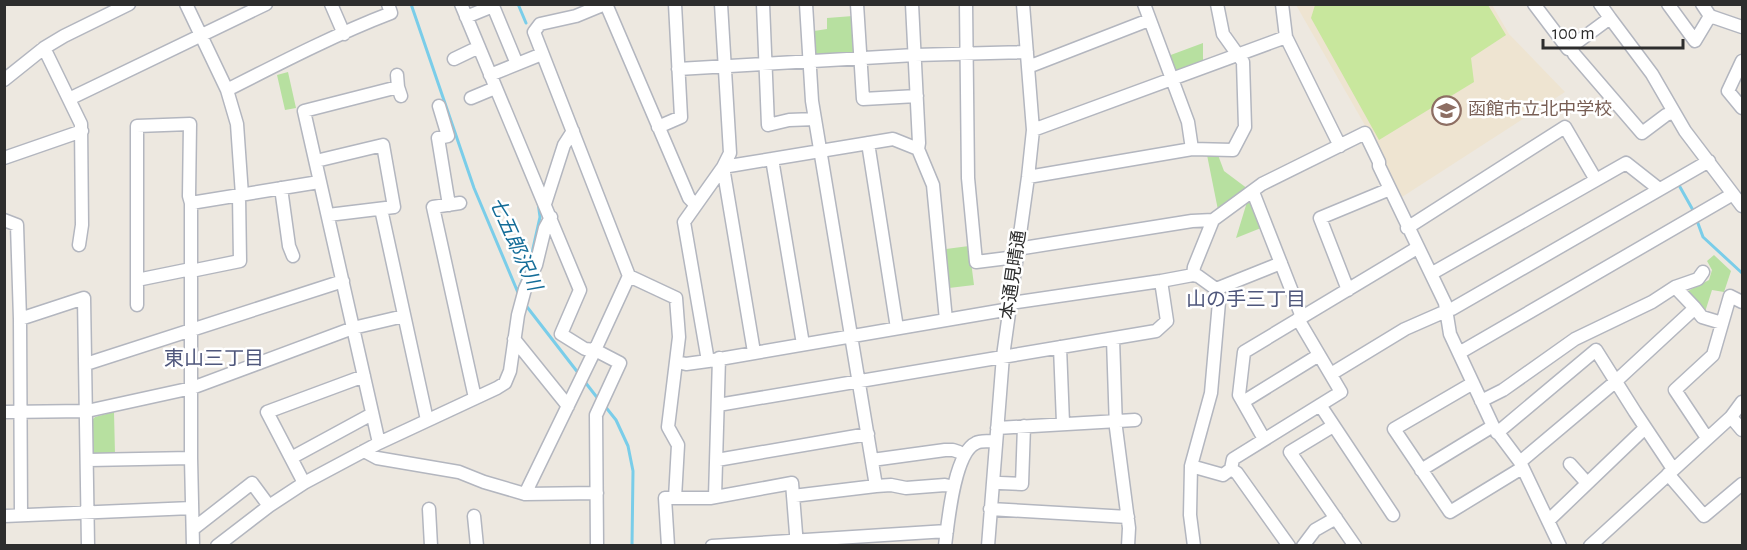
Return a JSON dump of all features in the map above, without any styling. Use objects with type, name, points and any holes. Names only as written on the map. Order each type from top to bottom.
[{"type":"street","points":[[4,80],[63,36],[129,4]]},
{"type":"street","points":[[137,280],[240,261],[241,195],[237,124],[227,90],[186,4]]},
{"type":"street","points":[[69,99],[266,4]]},
{"type":"street","points":[[331,4],[344,34]]},
{"type":"street","points":[[227,90],[391,13],[388,4]]},
{"type":"street","points":[[461,4],[580,290],[561,333],[585,349],[595,350],[620,363],[596,416],[597,546]]},
{"type":"street","points":[[675,498],[678,445],[668,427],[679,337],[676,298],[630,276],[534,32],[540,24],[576,16],[605,4],[689,198],[696,205]]},
{"type":"street","points":[[658,127],[681,117],[675,4]]},
{"type":"street","points":[[715,497],[718,405],[713,360],[684,222],[723,167],[730,153],[721,4]]},
{"type":"street","points":[[763,4],[768,125],[789,120],[815,119]]},
{"type":"street","points":[[806,4],[812,101],[876,486]]},
{"type":"street","points":[[856,4],[863,99],[917,96]]},
{"type":"street","points":[[912,4],[918,149],[933,185],[946,320]]},
{"type":"street","points":[[966,4],[968,178],[976,262],[1192,221],[1213,220],[1262,184],[1365,133],[1407,228],[1449,310],[1450,334],[1481,401],[1495,429],[1521,465],[1560,546]]},
{"type":"street","points":[[1144,4],[1188,122],[1192,149]]},
{"type":"street","points":[[1029,177],[1192,149],[1233,150],[1245,127],[1243,62],[1223,34],[1217,4]]},
{"type":"street","points":[[1282,4],[1286,37],[1340,146]]},
{"type":"street","points":[[1534,4],[1568,49],[1610,18]]},
{"type":"street","points":[[1600,4],[1652,74],[1685,131],[1743,206]]},
{"type":"street","points":[[1668,4],[1695,40],[1710,16]]},
{"type":"street","points":[[1702,4],[1710,16],[1743,27]]},
{"type":"street","name":"本通見晴通","points":[[988,546],[1003,356],[1029,177],[1033,130],[1023,5]]},
{"type":"street","points":[[466,17],[493,6],[517,64]]},
{"type":"street","points":[[1028,67],[1149,21]]},
{"type":"street","points":[[1033,130],[1286,37]]},
{"type":"street","points":[[1571,47],[1574,54],[1642,133],[1666,115],[1674,112]]},
{"type":"street","points":[[44,48],[81,124],[82,225],[79,245]]},
{"type":"street","points":[[454,59],[478,48]]},
{"type":"street","points":[[678,69],[915,55],[1027,52]]},
{"type":"street","points":[[490,75],[542,54]]},
{"type":"street","points":[[1743,61],[1728,91],[1743,108]]},
{"type":"street","points":[[379,443],[304,111],[398,86]]},
{"type":"street","points":[[471,98],[495,88]]},
{"type":"street","points":[[439,106],[448,136],[438,138],[454,204],[433,207],[475,398]]},
{"type":"street","points":[[137,305],[137,126],[190,124],[193,546]]},
{"type":"street","points":[[1407,228],[1565,127],[1596,180]]},
{"type":"street","points":[[4,158],[82,130]]},
{"type":"street","points":[[545,204],[564,145],[573,131]]},
{"type":"street","points":[[723,167],[894,139],[918,149]]},
{"type":"street","points":[[868,143],[897,328]]},
{"type":"street","points":[[316,161],[383,145],[394,207],[328,215]]},
{"type":"street","points":[[772,159],[803,344]]},
{"type":"street","points":[[1331,374],[1405,329],[1449,310],[1709,161]]},
{"type":"street","points":[[1436,271],[1626,163],[1659,189]]},
{"type":"street","points":[[723,167],[754,352]]},
{"type":"street","points":[[191,203],[319,182]]},
{"type":"street","points":[[281,188],[289,246],[293,256]]},
{"type":"street","points":[[1348,290],[1320,218],[1390,189]]},
{"type":"street","points":[[1191,466],[1223,476],[1231,469],[1233,459],[1341,392],[1300,318],[1253,192]]},
{"type":"street","points":[[1459,353],[1733,194]]},
{"type":"street","points":[[381,208],[427,420]]},
{"type":"street","points":[[217,546],[269,506],[304,483],[379,443],[505,383],[510,371],[522,301],[536,265],[545,228],[551,217]]},
{"type":"street","points":[[4,220],[17,225],[21,515]]},
{"type":"street","points":[[1193,275],[1213,220]]},
{"type":"street","points":[[1264,440],[1239,396],[1244,352],[1417,248]]},
{"type":"street","points":[[1216,289],[1281,263]]},
{"type":"street","points":[[1481,401],[1503,390],[1575,339],[1652,302],[1675,287],[1698,279],[1703,272]]},
{"type":"street","points":[[525,494],[630,276]]},
{"type":"street","points":[[677,362],[686,364],[713,360],[946,320],[1010,306],[1198,276],[1216,289],[1219,302],[1211,393],[1191,466],[1190,515],[1194,546]]},
{"type":"street","points":[[86,364],[343,281]]},
{"type":"street","points":[[718,405],[1156,331],[1167,321],[1161,281]]},
{"type":"street","points":[[1675,287],[1702,317],[1722,323]]},
{"type":"street","points":[[1707,438],[1675,390],[1713,355],[1730,296],[1743,302]]},
{"type":"street","points":[[20,319],[84,298],[88,546]]},
{"type":"street","points":[[1473,383],[1394,429],[1450,512],[1521,465],[1695,308]]},
{"type":"street","points":[[4,412],[87,411],[192,388],[353,328],[404,316]]},
{"type":"street","points":[[514,339],[568,406]]},
{"type":"street","points":[[1113,339],[1116,428],[1128,517],[1128,546]]},
{"type":"street","points":[[1060,347],[1063,423]]},
{"type":"street","points":[[1421,470],[1495,429],[1596,350],[1671,471],[1704,516],[1743,484]]},
{"type":"street","points":[[1243,402],[1319,355]]},
{"type":"street","points":[[304,483],[267,412],[364,376]]},
{"type":"street","points":[[1590,546],[1731,417],[1743,402]]},
{"type":"street","points":[[1320,405],[1392,515]]},
{"type":"street","points":[[291,458],[372,414]]},
{"type":"street","points":[[1731,417],[1743,430]]},
{"type":"street","points":[[997,428],[1135,420]]},
{"type":"street","points":[[1000,483],[1023,484],[1024,426]]},
{"type":"street","points":[[1333,426],[1290,452],[1355,546]]},
{"type":"street","points":[[1548,521],[1645,428]]},
{"type":"street","points":[[717,460],[868,434]]},
{"type":"street","points":[[945,546],[958,468],[970,448],[976,443],[995,441]]},
{"type":"street","points":[[872,460],[945,450],[959,452]]},
{"type":"street","points":[[364,451],[377,458],[459,472],[525,494],[597,493]]},
{"type":"street","points":[[88,460],[191,458]]},
{"type":"street","points":[[1570,464],[1587,483]]},
{"type":"street","points":[[1231,469],[1237,473],[1289,546]]},
{"type":"street","points":[[192,529],[252,483],[269,506]]},
{"type":"street","points":[[668,546],[665,498],[715,497],[792,483],[797,543]]},
{"type":"street","points":[[793,496],[891,485],[906,488],[945,485],[954,487]]},
{"type":"street","points":[[4,516],[192,507]]},
{"type":"street","points":[[429,509],[431,546]]},
{"type":"street","points":[[990,509],[1128,517]]},
{"type":"street","points":[[474,516],[477,546]]},
{"type":"street","points":[[1303,546],[1315,530],[1336,518]]},
{"type":"street","points":[[712,546],[797,543],[947,531]]},
{"type":"shaded area","name":"函館市立北中学校","points":[[1296,5],[1492,5],[1509,34],[1565,92],[1402,197],[1366,127]]},
{"type":"green space","points":[[1315,5],[1488,5],[1506,35],[1471,58],[1474,82],[1379,140],[1311,18]]},
{"type":"green space","points":[[853,16],[856,51],[853,55],[818,57],[815,54],[814,31],[827,29],[827,18]]},
{"type":"green space","points":[[1203,43],[1203,62],[1174,72],[1168,56]]},
{"type":"green space","points":[[288,72],[296,108],[285,110],[277,75]]},
{"type":"green space","points":[[1207,155],[1218,155],[1224,171],[1248,189],[1218,210]]},
{"type":"green space","points":[[1251,201],[1261,228],[1236,238],[1247,202]]},
{"type":"green space","points":[[969,246],[974,285],[949,288],[946,249]]},
{"type":"green space","points":[[1714,255],[1731,271],[1724,292],[1712,290],[1705,312],[1686,292],[1709,280],[1712,270],[1707,261]]},
{"type":"green space","points":[[114,412],[115,454],[95,455],[92,451],[92,420]]},
{"type":"waterway","name":"七五郎沢川","points":[[411,4],[474,188],[519,295]]},
{"type":"waterway","points":[[518,4],[526,23]]},
{"type":"waterway","points":[[1680,187],[1694,212]]},
{"type":"waterway","points":[[518,290],[530,262],[540,217],[538,202]]},
{"type":"waterway","points":[[1696,218],[1703,237],[1742,273]]},
{"type":"waterway","name":"七五郎沢川","points":[[524,303],[579,374]]},
{"type":"waterway","name":"七五郎沢川","points":[[585,382],[599,400]]},
{"type":"waterway","name":"七五郎沢川","points":[[604,405],[616,420],[628,446],[633,471],[632,546]]},
{"type":"place","name":"函館市立北中学校","points":[[1447,110]]},
{"type":"district","name":"山の手三丁目","points":[[1246,300]]},
{"type":"district","name":"東山三丁目","points":[[214,359]]}]
